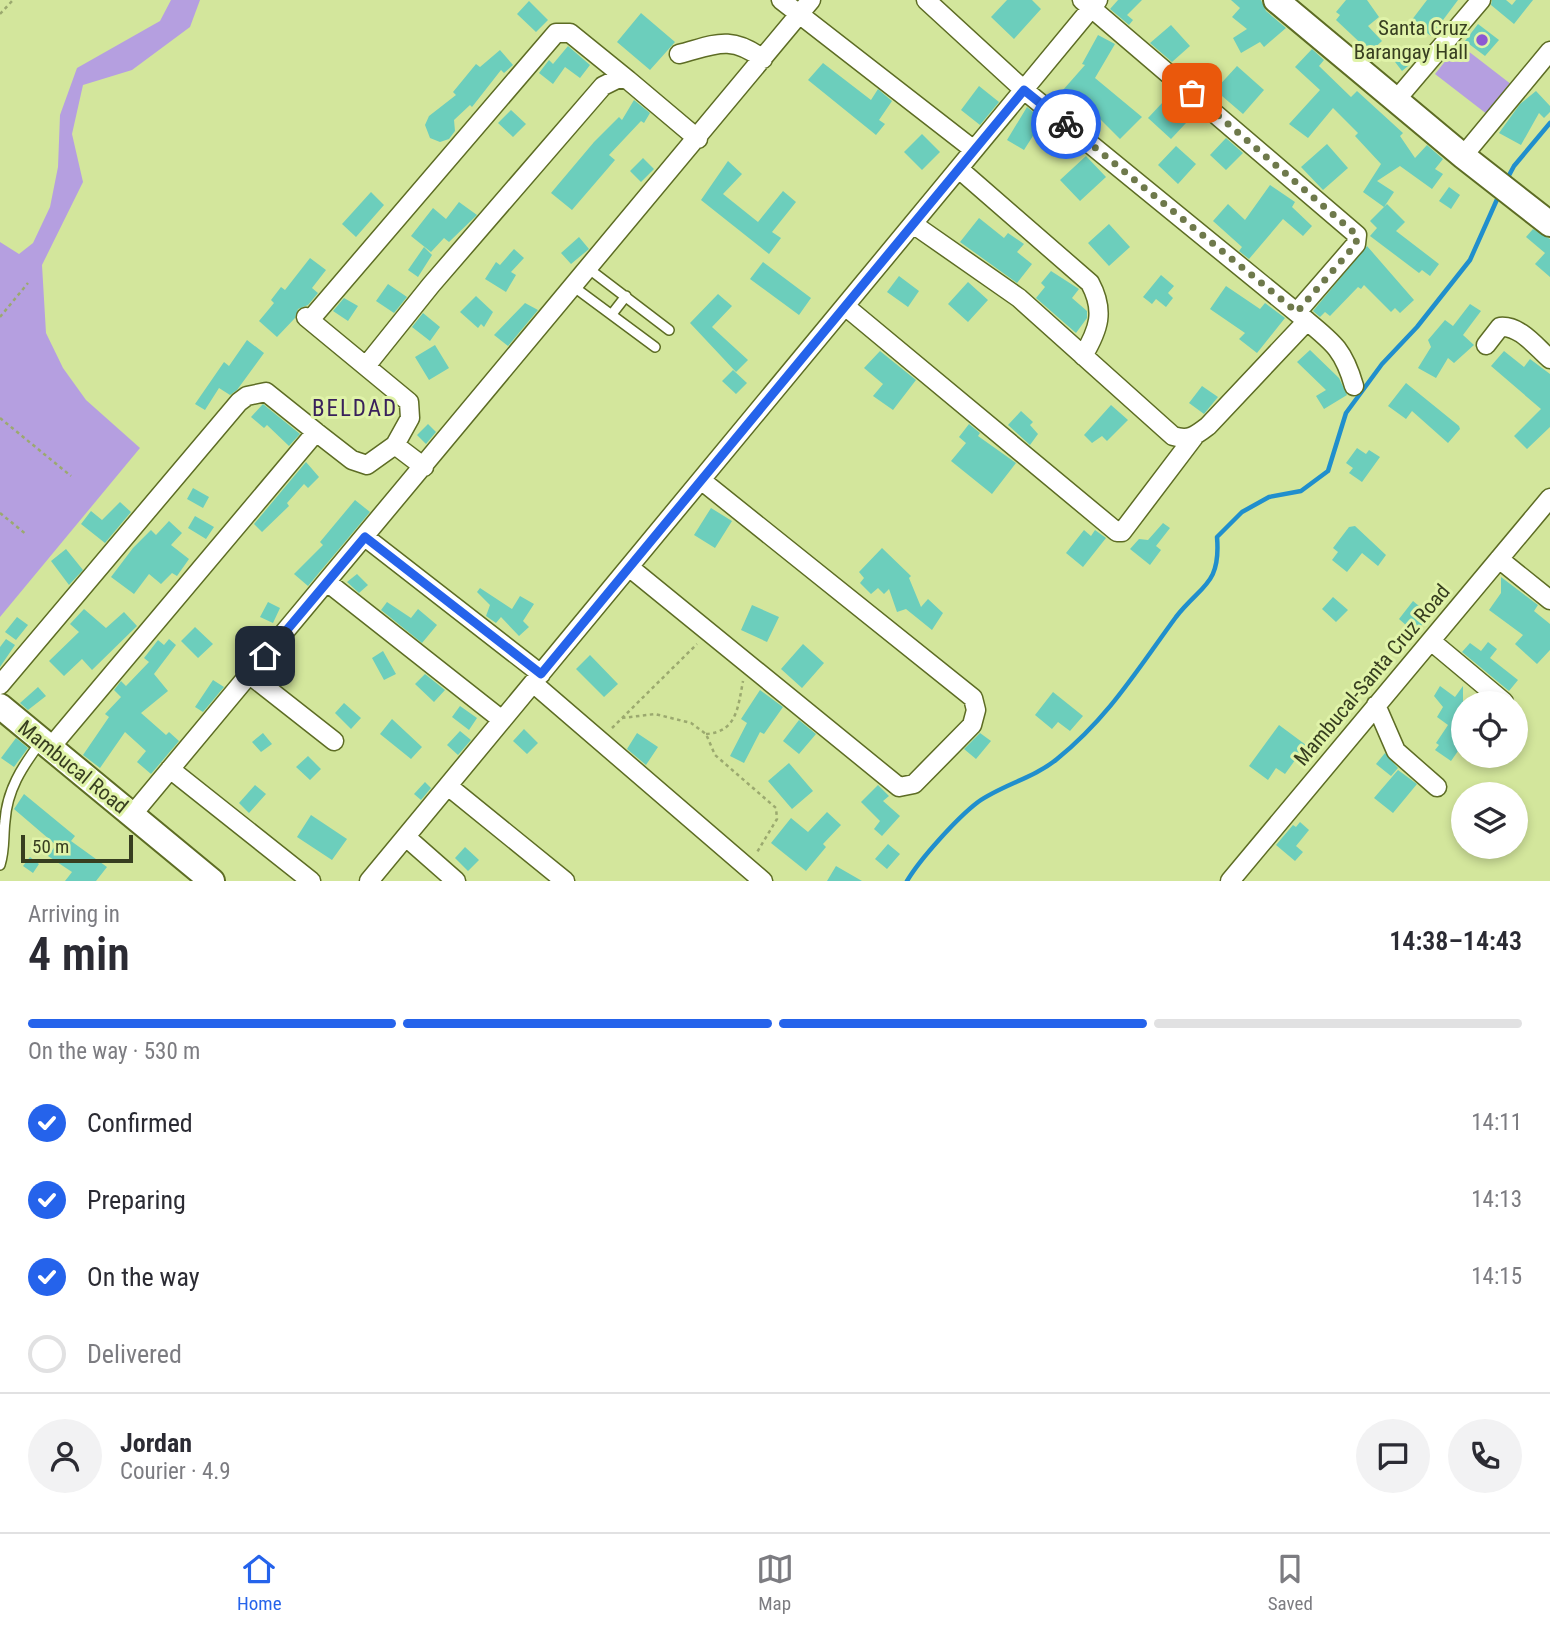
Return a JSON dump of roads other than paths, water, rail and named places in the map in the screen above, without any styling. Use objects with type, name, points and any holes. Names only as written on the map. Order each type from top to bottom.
[{"type":"street","points":[[781,0],[974,150]]},
{"type":"street","points":[[132,815],[589,270],[811,0]]},
{"type":"street","points":[[926,0],[1024,90],[1336,344],[1346,360],[1354,386]]},
{"type":"street","points":[[1276,0],[1463,156],[1550,223]]},
{"type":"street","points":[[1396,100],[1481,0]]},
{"type":"street","points":[[369,881],[406,837],[502,720],[629,567],[845,306],[913,224],[959,169],[1024,90],[1090,3],[1357,235],[1356,244],[1302,317],[1195,437],[1122,532],[1117,532],[845,306]]},
{"type":"street","points":[[0,685],[239,402],[247,396],[266,393],[352,460],[367,465],[395,445],[410,418],[409,402],[308,319],[556,33],[570,33],[698,139]]},
{"type":"street","points":[[679,54],[726,42],[743,46],[763,59]]},
{"type":"street","points":[[1463,156],[1550,51]]},
{"type":"street","points":[[366,366],[431,285],[603,86],[618,78],[628,79]]},
{"type":"street","points":[[959,169],[1090,283],[1097,296],[1100,322],[1083,356]]},
{"type":"street","points":[[913,224],[1019,298],[1172,436],[1184,440],[1195,437]]},
{"type":"street","points":[[1486,345],[1500,327],[1507,326],[1520,332],[1550,359]]},
{"type":"street","points":[[46,745],[316,432]]},
{"type":"street","points":[[395,445],[424,467]]},
{"type":"street","points":[[629,567],[900,787],[914,785],[972,725],[976,710],[973,698],[701,480]]},
{"type":"street","name":"Mambucal-Santa Cruz Road","points":[[1230,881],[1550,498]]},
{"type":"street","points":[[365,537],[537,678],[741,874],[763,881]]},
{"type":"street","points":[[1499,559],[1550,600]]},
{"type":"street","points":[[327,582],[502,720]]},
{"type":"street","points":[[1431,641],[1491,691]]},
{"type":"street","points":[[250,675],[334,741]]},
{"type":"street","points":[[1376,705],[1396,751],[1437,787]]},
{"type":"street","name":"Mambucal Road","points":[[0,706],[212,881]]},
{"type":"street","points":[[170,769],[311,881]]},
{"type":"street","points":[[448,786],[565,881]]},
{"type":"street","points":[[406,837],[456,881]]},
{"type":"lane","points":[[589,270],[669,330]]},
{"type":"lane","points":[[574,287],[654,347]]},
{"type":"lane","points":[[612,314],[626,296]]},
{"type":"lane","points":[[0,865],[5,848],[7,802],[24,764],[46,745]]},
{"type":"waterway","points":[[1506,181],[1514,166],[1550,123]]},
{"type":"waterway","points":[[907,881],[930,851],[969,809],[987,796],[1048,766],[1092,727],[1176,617],[1207,583],[1216,565],[1217,537],[1242,512],[1269,497],[1301,491],[1328,471],[1346,413],[1382,364],[1417,327],[1470,260],[1499,195]]},
{"type":"place","name":"Santa Cruz Barangay Hall","points":[[1482,40]]},
{"type":"district","name":"BELDAD","points":[[355,408]]}]
